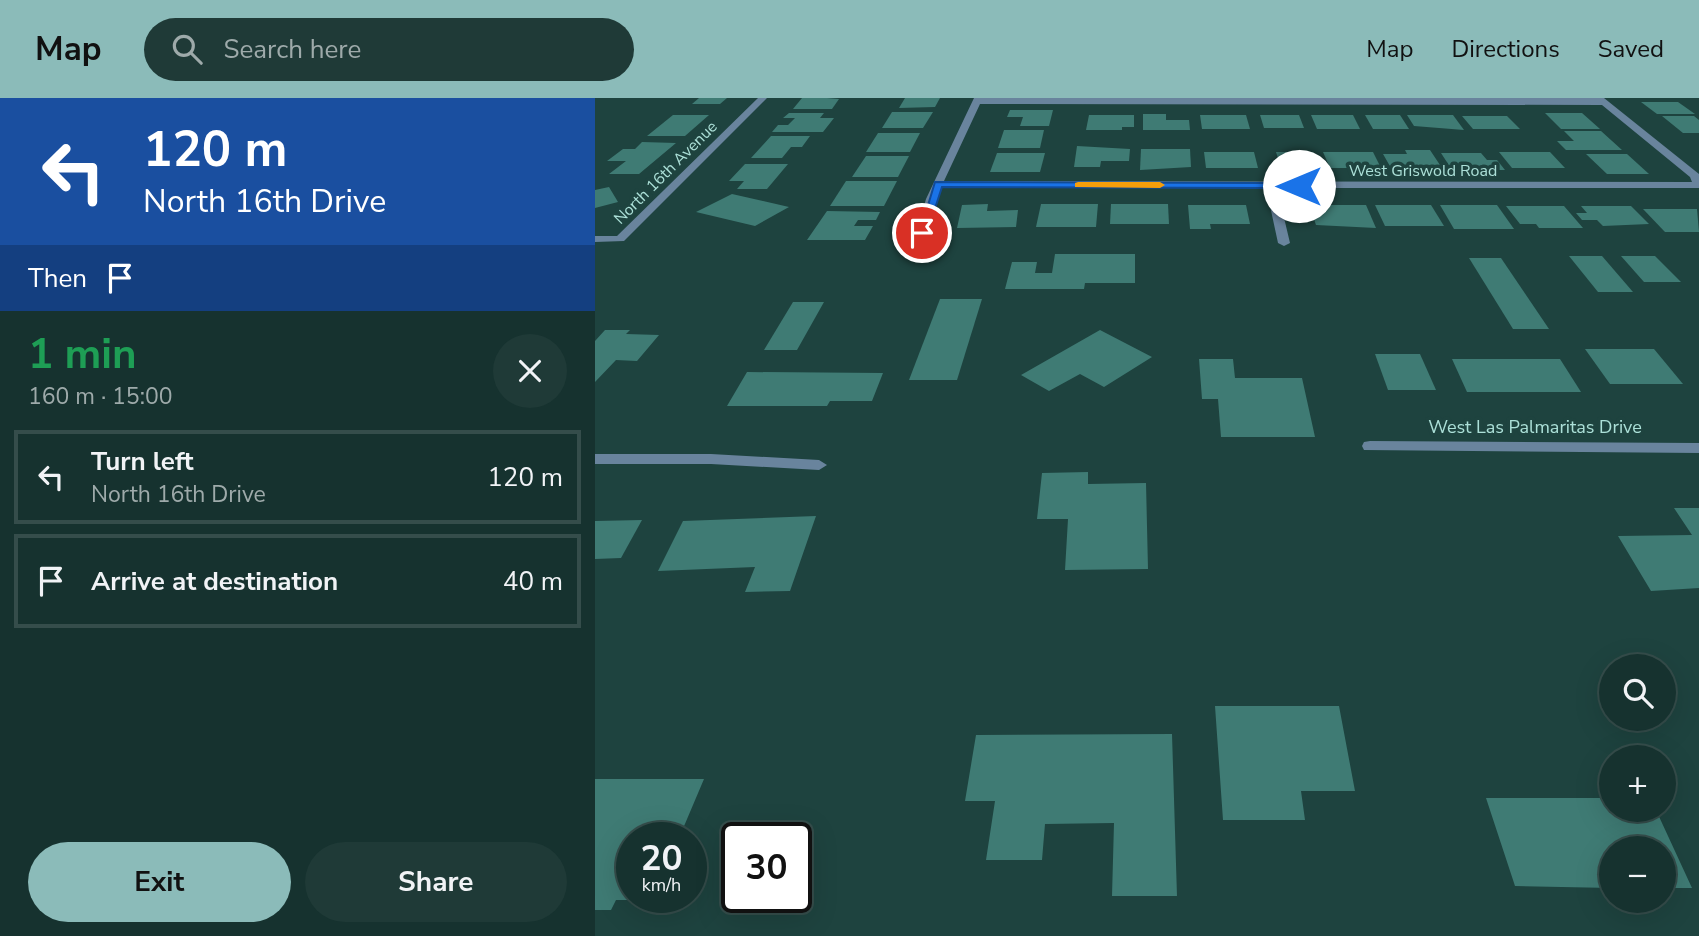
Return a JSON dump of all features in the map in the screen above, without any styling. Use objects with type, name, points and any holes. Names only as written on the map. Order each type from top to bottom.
[{"type":"street","name":"North 16th Avenue","points":[[595,239],[619,239],[763,98]]},
{"type":"street","points":[[922,233],[938,184],[977,100],[1602,100],[1695,176],[1698,185]]},
{"type":"street","name":"West Griswold Road","points":[[938,184],[1698,185]]},
{"type":"street","points":[[1271,185],[1284,243]]},
{"type":"street","name":"West Las Palmaritas Drive","points":[[1370,446],[1699,448]]},
{"type":"street","points":[[595,459],[711,459],[819,465]]},
{"type":"building","points":[[699,98],[727,98],[720,104],[692,104]]},
{"type":"building","points":[[802,98],[839,99],[832,109],[793,109]]},
{"type":"building","points":[[905,98],[940,98],[935,107],[899,108]]},
{"type":"building","points":[[1641,102],[1678,102],[1695,114],[1657,114]]},
{"type":"building","points":[[1010,110],[1053,110],[1049,126],[1020,126],[1023,117],[1007,117]]},
{"type":"building","points":[[892,112],[933,112],[923,128],[882,128]]},
{"type":"building","points":[[789,113],[824,113],[820,118],[834,118],[823,132],[772,132],[778,125],[788,125],[795,118],[783,118]]},
{"type":"building","points":[[1545,113],[1582,113],[1600,129],[1561,129]]},
{"type":"building","points":[[1143,114],[1166,114],[1166,120],[1189,120],[1190,130],[1143,130]]},
{"type":"building","points":[[673,115],[709,115],[685,136],[647,136]]},
{"type":"building","points":[[1089,115],[1134,115],[1134,127],[1122,127],[1122,130],[1086,130]]},
{"type":"building","points":[[1200,115],[1246,115],[1250,129],[1202,129]]},
{"type":"building","points":[[1260,115],[1299,115],[1304,128],[1264,128]]},
{"type":"building","points":[[1311,115],[1353,115],[1360,129],[1317,129]]},
{"type":"building","points":[[1365,115],[1400,115],[1409,129],[1373,129]]},
{"type":"building","points":[[1407,115],[1453,115],[1464,130],[1414,126]]},
{"type":"building","points":[[1462,116],[1507,116],[1520,129],[1473,129]]},
{"type":"building","points":[[1662,116],[1694,116],[1699,120],[1699,133],[1683,133]]},
{"type":"building","points":[[1004,130],[1044,130],[1040,148],[998,148]]},
{"type":"building","points":[[1564,131],[1601,131],[1622,150],[1566,150],[1557,141],[1574,141]]},
{"type":"building","points":[[878,133],[920,133],[910,152],[866,152]]},
{"type":"building","points":[[771,136],[810,136],[802,147],[791,147],[782,158],[751,158]]},
{"type":"building","points":[[642,142],[676,143],[639,174],[609,174],[626,161],[607,161],[623,149],[635,149]]},
{"type":"building","points":[[1077,146],[1130,149],[1129,161],[1101,161],[1100,167],[1074,167]]},
{"type":"building","points":[[1141,149],[1190,149],[1191,167],[1140,170]]},
{"type":"building","points":[[1405,150],[1430,150],[1442,168],[1391,168],[1383,154],[1407,154]]},
{"type":"building","points":[[1204,152],[1254,152],[1258,168],[1206,168]]},
{"type":"building","points":[[1276,152],[1313,152],[1320,168],[1280,165]]},
{"type":"building","points":[[1323,152],[1373,152],[1381,168],[1330,168]]},
{"type":"building","points":[[1499,152],[1550,152],[1565,168],[1512,168]]},
{"type":"building","points":[[997,153],[1045,153],[1040,172],[990,172]]},
{"type":"building","points":[[1441,153],[1481,153],[1487,160],[1497,160],[1505,170],[1452,170]]},
{"type":"building","points":[[1586,154],[1627,154],[1649,174],[1607,174]]},
{"type":"building","points":[[866,156],[909,156],[898,177],[852,177]]},
{"type":"building","points":[[745,164],[788,164],[767,189],[737,189],[744,181],[729,181]]},
{"type":"building","points":[[846,181],[897,181],[884,206],[830,206]]},
{"type":"building","points":[[609,187],[618,202],[595,208],[595,190]]},
{"type":"building","points":[[732,194],[789,207],[755,226],[696,212]]},
{"type":"building","points":[[988,204],[987,211],[1018,210],[1016,227],[957,228],[962,205]]},
{"type":"building","points":[[1041,204],[1098,204],[1096,227],[1036,227]]},
{"type":"building","points":[[1111,204],[1168,204],[1169,224],[1110,224]]},
{"type":"building","points":[[1188,205],[1246,205],[1250,224],[1210,224],[1211,229],[1190,229]]},
{"type":"building","points":[[1309,205],[1366,205],[1376,228],[1316,225]]},
{"type":"building","points":[[1375,205],[1431,205],[1444,226],[1385,226]]},
{"type":"building","points":[[1440,205],[1497,205],[1514,229],[1454,229]]},
{"type":"building","points":[[1506,206],[1564,206],[1583,228],[1539,228],[1536,224],[1520,224]]},
{"type":"building","points":[[1581,206],[1631,206],[1649,224],[1603,226],[1597,220],[1582,220],[1576,213],[1587,213]]},
{"type":"building","points":[[1643,209],[1697,209],[1699,232],[1665,232]]},
{"type":"building","points":[[827,211],[880,212],[876,220],[858,220],[854,226],[873,226],[865,240],[807,240]]},
{"type":"building","points":[[1055,254],[1135,254],[1135,283],[1085,283],[1084,289],[1005,289],[1012,262],[1037,262],[1035,273],[1052,273]]},
{"type":"building","points":[[1569,256],[1602,256],[1633,292],[1598,292]]},
{"type":"building","points":[[1621,256],[1655,256],[1681,282],[1644,282]]},
{"type":"building","points":[[1469,258],[1501,258],[1549,329],[1513,329]]},
{"type":"building","points":[[940,299],[982,299],[957,380],[909,380]]},
{"type":"building","points":[[793,302],[824,302],[797,350],[764,350]]},
{"type":"building","points":[[605,330],[630,330],[626,334],[659,335],[637,361],[616,360],[595,382],[595,341]]},
{"type":"building","points":[[1100,330],[1152,357],[1104,387],[1080,374],[1049,391],[1021,375]]},
{"type":"building","points":[[1585,349],[1654,349],[1683,384],[1610,384]]},
{"type":"building","points":[[1375,354],[1420,354],[1436,390],[1388,390]]},
{"type":"building","points":[[1199,359],[1233,359],[1235,378],[1302,378],[1315,437],[1221,437],[1218,399],[1202,399]]},
{"type":"building","points":[[1452,359],[1560,359],[1581,392],[1467,392]]},
{"type":"building","points":[[747,372],[883,373],[872,401],[830,401],[827,406],[727,406]]},
{"type":"building","points":[[1088,472],[1088,484],[1146,483],[1148,569],[1065,570],[1068,519],[1037,519],[1042,473]]},
{"type":"building","points":[[1674,508],[1699,508],[1699,588],[1651,591],[1618,536],[1692,535]]},
{"type":"building","points":[[816,516],[790,591],[745,592],[755,567],[658,571],[683,521]]},
{"type":"building","points":[[642,520],[621,558],[595,559],[595,521]]},
{"type":"building","points":[[1215,706],[1339,706],[1355,791],[1301,791],[1305,820],[1223,820]]},
{"type":"building","points":[[1172,734],[1177,896],[1112,896],[1114,823],[1045,824],[1042,860],[986,860],[995,801],[965,801],[976,735]]},
{"type":"building","points":[[595,779],[704,779],[686,822],[616,822],[616,900],[611,910],[595,910]]},
{"type":"building","points":[[1486,798],[1599,798],[1599,822],[1662,822],[1668,836],[1599,836],[1599,888],[1515,886]]},
{"type":"building","points":[[1676,853],[1692,888],[1676,888]]},
{"type":"slow traffic","points":[[1078,185],[1160,185]]},
{"type":"route","points":[[922,233],[938,184],[1299,186]]}]
